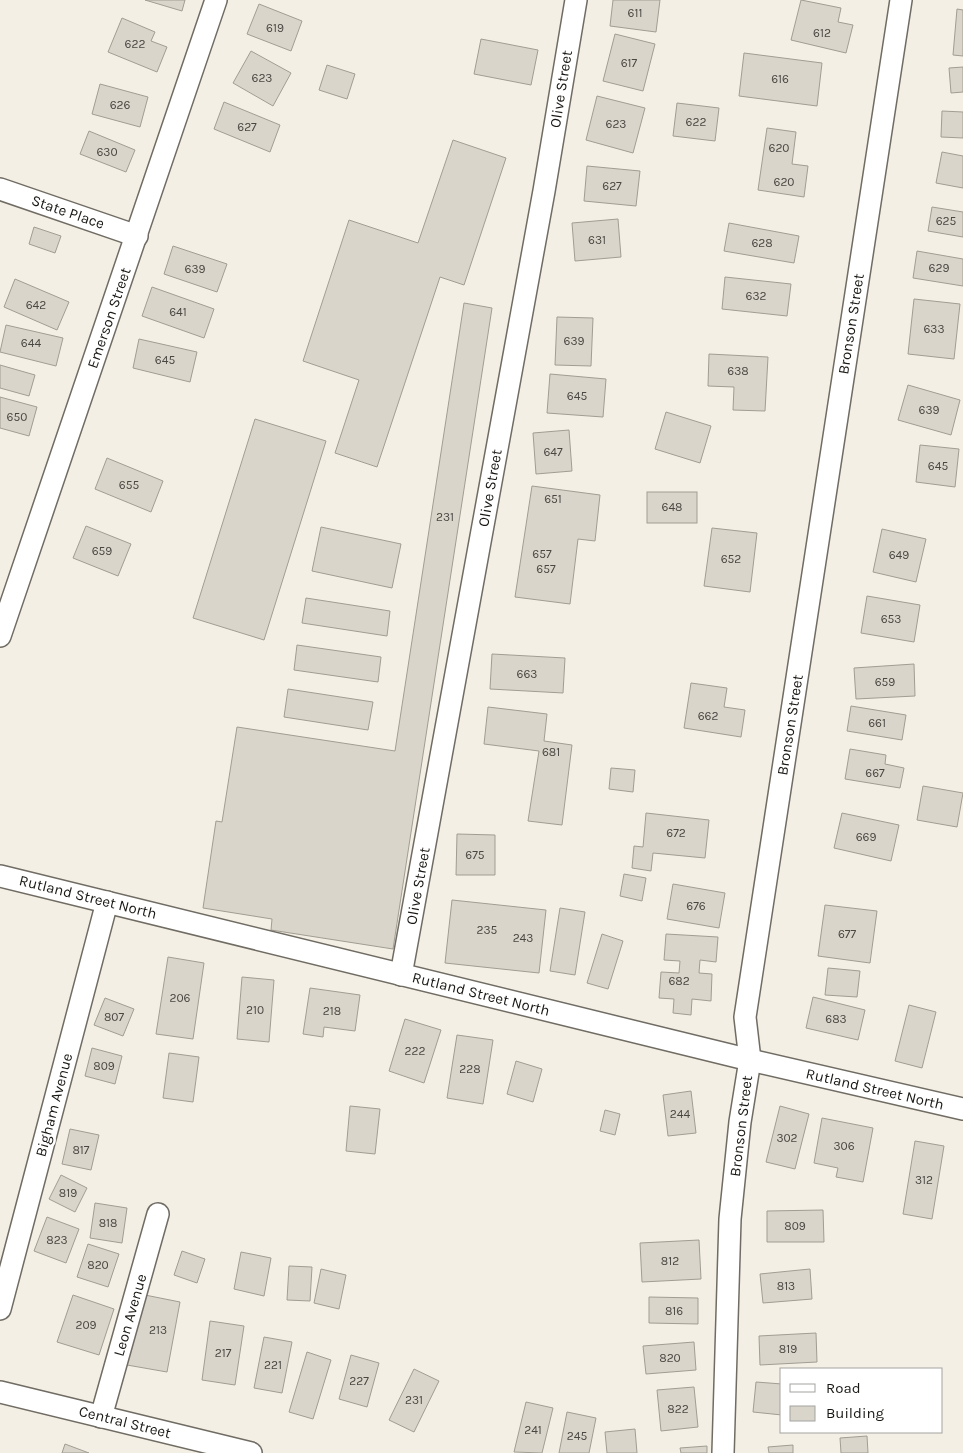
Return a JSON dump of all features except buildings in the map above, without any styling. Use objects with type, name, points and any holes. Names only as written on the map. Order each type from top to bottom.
[{"type":"street","name":"Emerson Street","points":[[0,636],[216,0]]},
{"type":"street","name":"Olive Street","points":[[401,975],[544,191],[576,0]]},
{"type":"street","name":"Bronson Street","points":[[723,1453],[730,1219],[740,1122],[750,1060],[745,1017],[901,0]]},
{"type":"street","name":"State Place","points":[[0,189],[137,236]]},
{"type":"street","name":"Rutland Street North","points":[[0,876],[750,1060],[963,1109]]},
{"type":"street","name":"Bigham Avenue","points":[[0,1309],[107,902]]},
{"type":"street","name":"Leon Avenue","points":[[101,1417],[158,1214]]},
{"type":"street","name":"Central Street","points":[[0,1392],[251,1453]]}]
